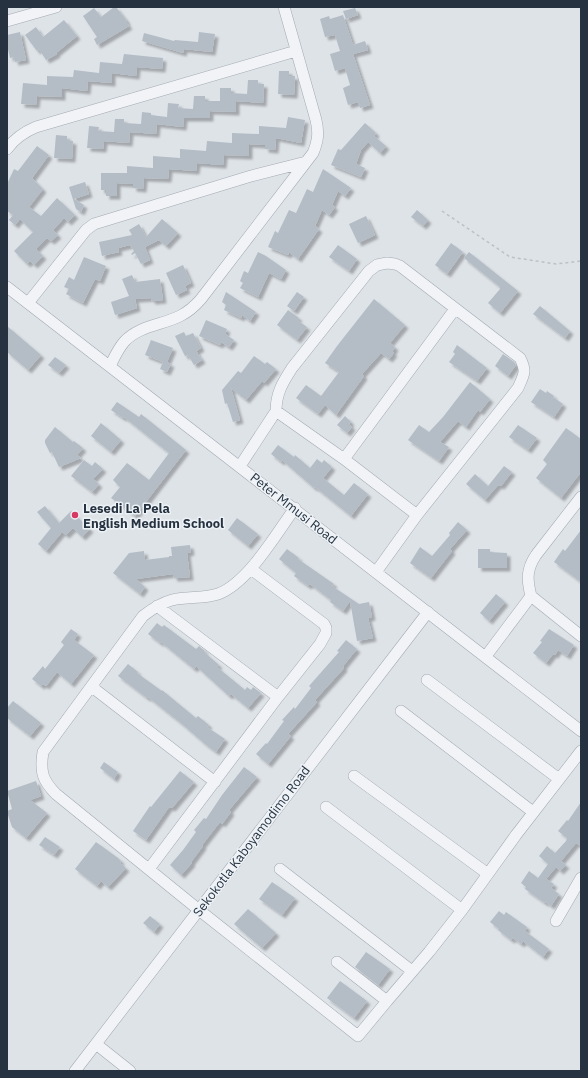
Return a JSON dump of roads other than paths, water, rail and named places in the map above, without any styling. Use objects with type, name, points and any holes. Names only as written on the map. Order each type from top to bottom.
[{"type":"street","points":[[7,21],[56,7]]},
{"type":"street","points":[[110,366],[125,342],[134,334],[146,328],[179,317],[201,299],[313,153],[319,132],[284,7]]},
{"type":"street","points":[[7,149],[14,139],[36,127],[296,51]]},
{"type":"street","points":[[28,303],[86,230],[94,224],[251,176],[306,162]]},
{"type":"street","points":[[240,466],[276,411],[276,401],[279,391],[290,372],[369,271],[377,265],[387,263],[400,266],[520,358],[525,367],[523,377],[518,388],[417,515],[376,572]]},
{"type":"street","name":"Peter Mmusi Road","points":[[7,287],[581,730]]},
{"type":"street","points":[[344,459],[455,309]]},
{"type":"street","points":[[276,411],[344,459],[417,515]]},
{"type":"street","points":[[581,497],[530,564],[528,578],[531,596],[581,636]]},
{"type":"street","points":[[295,508],[251,569],[231,587],[206,597],[173,600],[157,606],[143,616],[43,752],[41,767],[42,774],[50,788],[56,794],[358,1036],[462,910],[581,750]]},
{"type":"street","points":[[150,869],[278,697],[320,644],[326,633],[324,624],[251,569]]},
{"type":"street","points":[[486,656],[531,596]]},
{"type":"street","points":[[157,606],[278,697]]},
{"type":"street","name":"Sekokotla Kaboyamodimo Road","points":[[75,1071],[428,612]]},
{"type":"street","points":[[427,680],[559,779]]},
{"type":"street","points":[[92,687],[216,782]]},
{"type":"street","points":[[401,711],[534,812]]},
{"type":"street","points":[[354,776],[488,874]]},
{"type":"street","points":[[326,807],[462,910]]},
{"type":"street","points":[[280,869],[412,971]]},
{"type":"street","points":[[556,921],[581,878]]},
{"type":"street","points":[[337,962],[387,1001]]},
{"type":"street","points":[[96,1044],[130,1071]]},
{"type":"place","name":"Lesedi La Pela English Medium School","points":[[75,515]]}]
